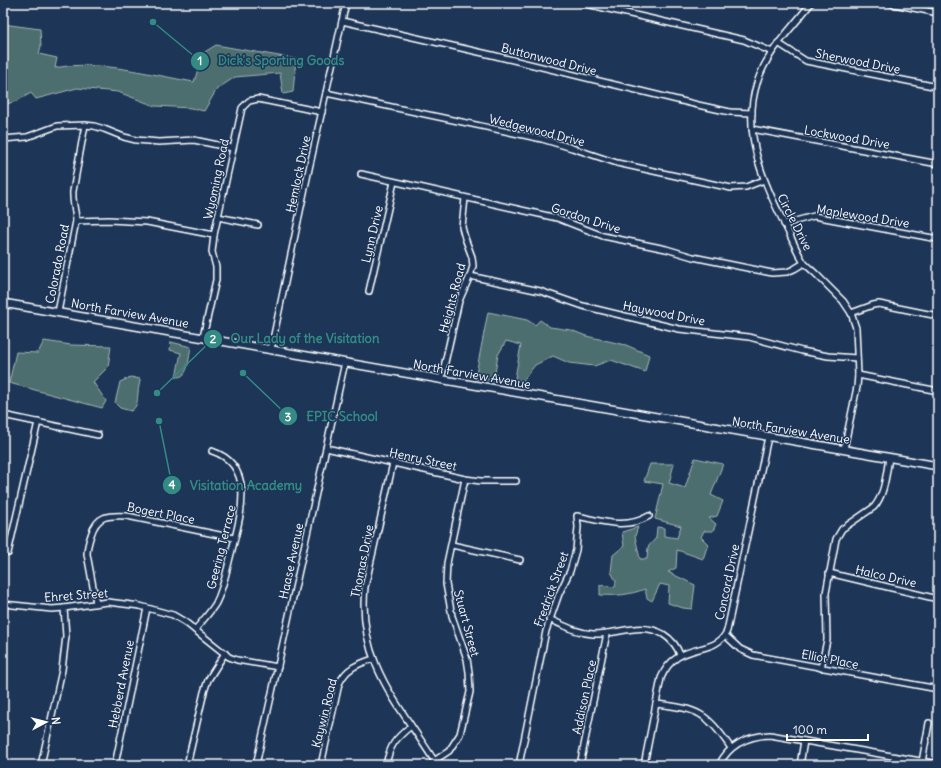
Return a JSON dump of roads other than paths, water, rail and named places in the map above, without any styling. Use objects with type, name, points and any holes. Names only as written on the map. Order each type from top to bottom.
[{"type":"street","name":"Hemlock Drive","points":[[271,349],[346,3]]},
{"type":"street","points":[[582,3],[744,40],[772,52]]},
{"type":"street","name":"Circle Drive","points":[[811,3],[778,43],[757,83],[752,113],[752,129],[759,165],[770,196],[804,263],[843,301],[851,314],[856,328],[858,375],[857,387],[844,449]]},
{"type":"street","points":[[889,3],[938,13]]},
{"type":"street","name":"Buttonwood Drive","points":[[342,21],[492,55],[698,105],[730,112],[752,113]]},
{"type":"street","name":"Sherwood Drive","points":[[778,43],[806,61],[938,87]]},
{"type":"street","name":"Wedgewood Drive","points":[[326,93],[542,139],[617,163],[732,188],[746,187],[764,180]]},
{"type":"street","name":"Wyoming Road","points":[[203,337],[216,280],[216,267],[212,252],[214,235],[240,112],[249,101],[258,99],[322,112]]},
{"type":"street","points":[[3,139],[26,137],[53,127],[64,125],[85,125],[94,126],[136,140],[159,142],[194,140],[232,148]]},
{"type":"street","name":"Colorado Road","points":[[58,312],[76,222],[76,212],[72,199],[72,191],[85,125]]},
{"type":"street","name":"Lockwood Drive","points":[[752,129],[938,164]]},
{"type":"street","name":"Gordon Drive","points":[[361,174],[557,218],[603,236],[666,249],[693,257],[772,273],[787,272],[804,263]]},
{"type":"street","name":"Lynn Drive","points":[[369,291],[394,182]]},
{"type":"street","name":"Heights Road","points":[[441,380],[459,300],[473,266],[472,257],[464,238],[462,227],[465,198]]},
{"type":"street","name":"Maplewood Drive","points":[[784,224],[814,216],[938,239]]},
{"type":"street","points":[[218,217],[258,225]]},
{"type":"street","points":[[76,222],[109,220],[147,222],[214,235]]},
{"type":"street","name":"Haywood Drive","points":[[470,276],[540,291],[583,306],[679,329],[749,337],[802,351],[828,356],[857,358]]},
{"type":"street","name":"North Farview Avenue","points":[[3,303],[938,466]]},
{"type":"street","points":[[851,314],[873,305],[880,304],[938,316]]},
{"type":"street","name":"Haase Avenue","points":[[256,765],[345,362]]},
{"type":"street","points":[[858,375],[938,391]]},
{"type":"street","points":[[3,415],[98,435]]},
{"type":"street","points":[[8,553],[38,422]]},
{"type":"street","name":"Concord Drive","points":[[644,765],[661,678],[664,671],[673,660],[680,655],[715,644],[726,635],[768,437]]},
{"type":"street","name":"Henry Street","points":[[326,448],[465,479],[481,481],[516,481]]},
{"type":"street","name":"Geering Terrace","points":[[195,630],[210,611],[220,594],[242,506],[241,482],[236,471],[226,457],[212,451]]},
{"type":"street","points":[[821,668],[827,640],[825,602],[836,539],[842,529],[874,507],[880,497],[889,458]]},
{"type":"street","name":"Thomas Drive","points":[[393,463],[365,587],[363,607],[364,627],[373,659],[382,680],[435,763]]},
{"type":"street","name":"Stuart Street","points":[[435,763],[448,751],[460,734],[470,692],[470,672],[454,621],[446,584],[448,563],[465,479]]},
{"type":"street","name":"Bogert Place","points":[[96,603],[87,547],[94,526],[105,517],[127,516],[234,538]]},
{"type":"street","name":"Fredrick Street","points":[[519,765],[549,619],[574,559],[578,539],[577,516],[622,524],[636,523],[649,516]]},
{"type":"street","points":[[452,545],[520,560]]},
{"type":"street","name":"Halco Drive","points":[[829,573],[938,599]]},
{"type":"street","name":"Ehret Street","points":[[3,604],[64,608],[96,603],[118,602],[147,608],[172,615],[185,622],[224,654],[237,660],[278,667]]},
{"type":"street","points":[[41,765],[64,658],[66,636],[64,608]]},
{"type":"street","name":"Hebberd Avenue","points":[[115,765],[147,608]]},
{"type":"street","points":[[549,619],[575,631],[593,634],[635,628],[652,630],[660,633],[672,641],[680,655]]},
{"type":"street","name":"Addison Place","points":[[580,765],[607,633]]},
{"type":"street","name":"Elliot Place","points":[[726,635],[740,649],[753,655],[938,689]]},
{"type":"street","points":[[187,765],[208,680],[224,654]]},
{"type":"street","name":"Kaywin Road","points":[[321,765],[339,684],[350,668],[373,659]]},
{"type":"street","points":[[656,704],[682,707],[698,713],[713,723],[731,748]]},
{"type":"street","points":[[922,762],[929,723]]},
{"type":"street","points":[[386,765],[391,746],[396,739],[411,726]]},
{"type":"street","points":[[719,765],[731,748],[750,738],[762,736],[804,741],[938,764]]},
{"type":"street","points":[[800,765],[804,741]]},
{"type":"street","points":[[894,765],[896,757]]},
{"type":"place","name":"Dick's Sporting Goods","points":[[153,22]]},
{"type":"place","name":"EPIC School","points":[[243,373]]},
{"type":"place","name":"Our Lady of the Visitation","points":[[157,393]]},
{"type":"place","name":"Visitation Academy","points":[[159,421]]}]
